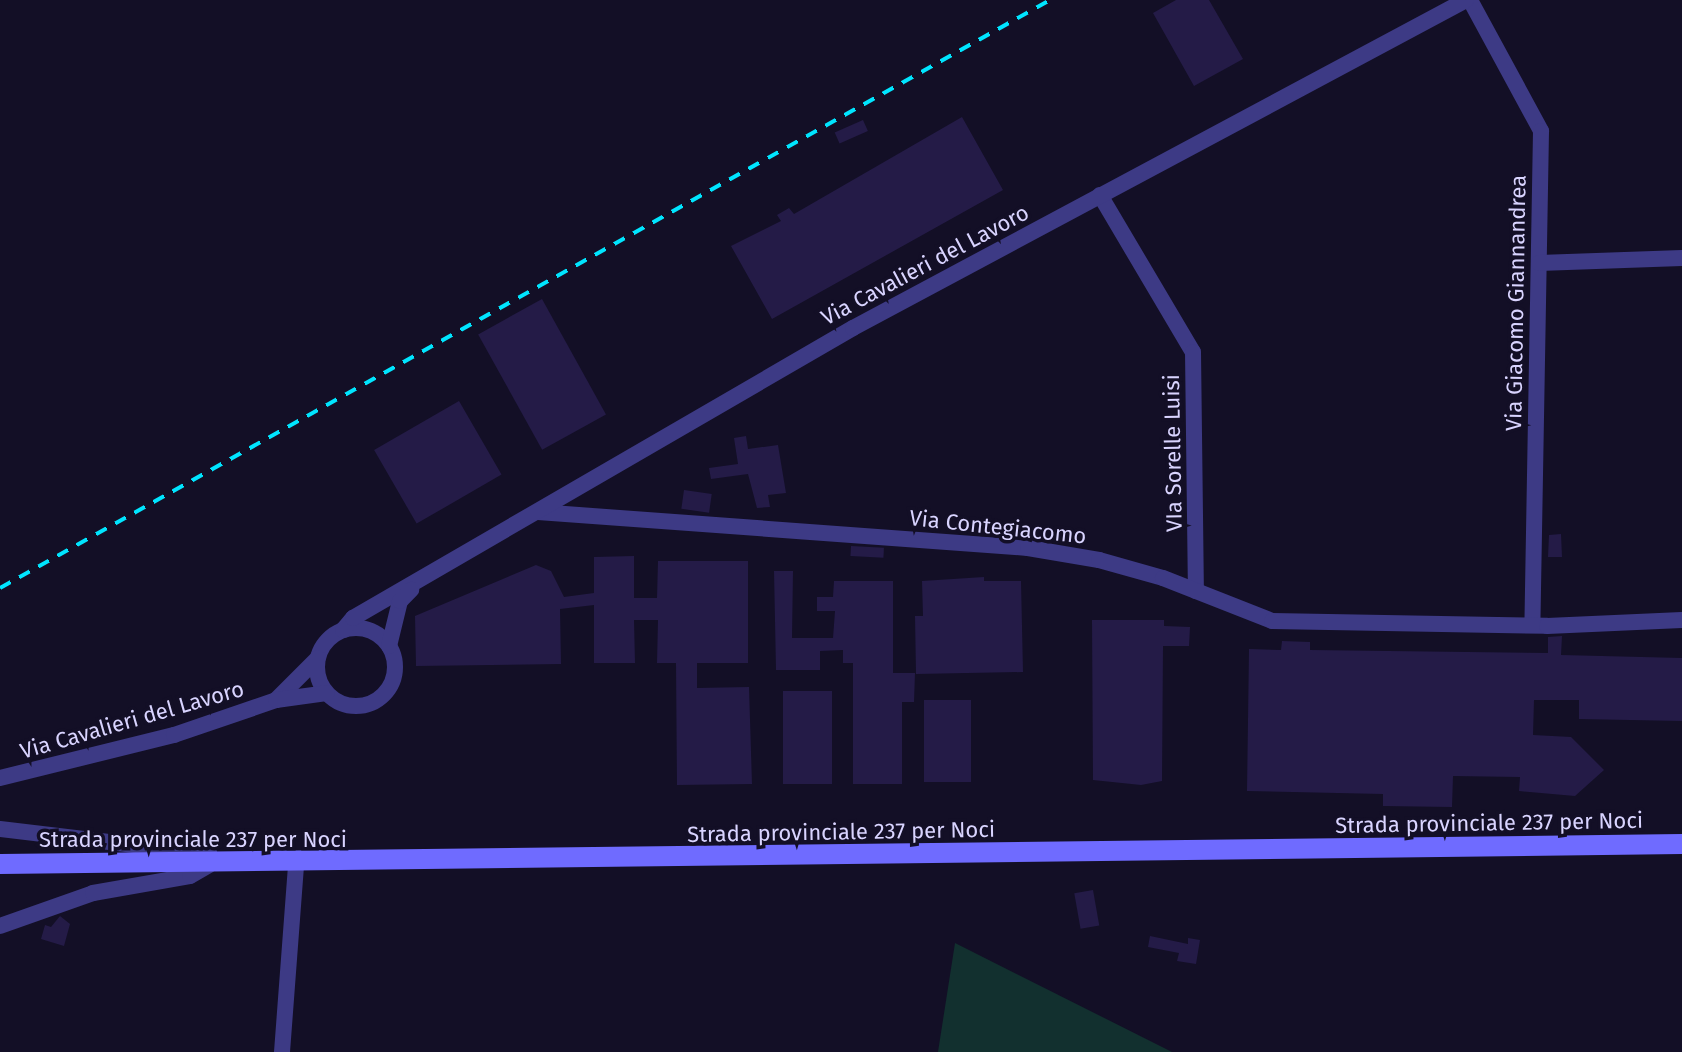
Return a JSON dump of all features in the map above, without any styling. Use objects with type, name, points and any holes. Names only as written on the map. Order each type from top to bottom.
[{"type":"main road","name":"Strada provinciale 237 per Noci","points":[[0,864],[250,865],[1682,844]]},
{"type":"street","name":"Via Cavalieri del Lavoro","points":[[3,780],[174,735],[276,700],[318,658],[332,636],[343,630],[353,618],[415,586],[853,328],[1468,0]]},
{"type":"street","name":"Via Giacomo Giannandrea","points":[[1468,0],[1541,131],[1532,625]]},
{"type":"street","name":"VIa Sorelle Luisi","points":[[1100,195],[1193,352],[1196,591]]},
{"type":"street","points":[[1539,263],[1682,258]]},
{"type":"street","name":"Via Contegiacomo","points":[[538,512],[1028,548],[1099,560],[1196,591],[1272,621],[1532,625],[1682,620]]},
{"type":"street","name":"Via Cavalieri del Lavoro","points":[[327,693],[349,705],[362,705],[384,694],[394,671],[389,646],[400,601],[415,586]]},
{"type":"street","points":[[343,630],[369,630],[389,646]]},
{"type":"street","points":[[276,700],[327,693],[317,670],[318,658]]},
{"type":"street","points":[[0,829],[208,854],[250,865]]},
{"type":"street","points":[[282,1052],[296,864]]},
{"type":"street","points":[[0,926],[93,893],[190,876],[209,865]]},
{"type":"green space","points":[[955,943],[1172,1052],[938,1052]]},
{"type":"building","points":[[1176,0],[1209,0],[1243,59],[1194,86],[1153,13]]},
{"type":"building","points":[[962,117],[1003,190],[772,319],[731,246],[781,221],[777,215],[789,208],[794,214]]},
{"type":"building","points":[[863,120],[868,131],[840,144],[835,133]]},
{"type":"building","points":[[542,299],[606,414],[542,450],[478,334]]},
{"type":"building","points":[[459,401],[502,475],[417,524],[374,450]]},
{"type":"building","points":[[746,436],[748,449],[778,445],[786,493],[768,495],[770,507],[757,508],[748,474],[711,479],[709,468],[738,464],[734,438]]},
{"type":"building","points":[[684,490],[712,494],[709,513],[681,509]]},
{"type":"building","points":[[1561,534],[1562,557],[1548,557],[1549,535]]},
{"type":"building","points":[[851,546],[884,548],[883,558],[850,556]]},
{"type":"building","points":[[634,556],[634,598],[657,598],[658,561],[748,561],[748,663],[697,663],[697,688],[749,687],[752,784],[677,785],[676,663],[657,663],[658,620],[634,620],[635,663],[594,663],[594,605],[560,609],[561,664],[416,666],[415,616],[536,565],[551,571],[564,597],[594,593],[594,557]]},
{"type":"building","points":[[774,571],[793,571],[792,638],[833,638],[835,611],[817,611],[817,597],[833,597],[834,581],[893,581],[893,673],[915,673],[914,702],[902,702],[902,784],[853,784],[853,663],[843,663],[843,650],[820,651],[820,670],[776,670]]},
{"type":"building","points":[[984,577],[984,581],[1021,581],[1023,672],[916,674],[915,616],[923,616],[922,581]]},
{"type":"building","points":[[1092,620],[1164,620],[1164,626],[1190,627],[1189,646],[1163,646],[1162,781],[1141,785],[1093,780]]},
{"type":"building","points":[[1562,636],[1561,655],[1682,658],[1682,721],[1579,719],[1579,700],[1534,700],[1533,735],[1571,737],[1604,770],[1575,796],[1519,791],[1520,777],[1453,776],[1452,807],[1383,806],[1383,794],[1247,791],[1249,649],[1281,650],[1282,641],[1310,642],[1310,650],[1548,653],[1548,637]]},
{"type":"building","points":[[783,691],[832,691],[832,784],[783,784]]},
{"type":"building","points":[[924,700],[971,700],[971,782],[924,782]]},
{"type":"building","points":[[1093,890],[1099,925],[1081,929],[1074,893]]},
{"type":"building","points":[[60,916],[70,924],[64,946],[41,939],[45,925],[51,927]]},
{"type":"building","points":[[1150,936],[1188,944],[1188,938],[1200,940],[1196,964],[1177,961],[1179,953],[1148,947]]},
{"type":"railway","points":[[0,588],[1050,0]]}]
